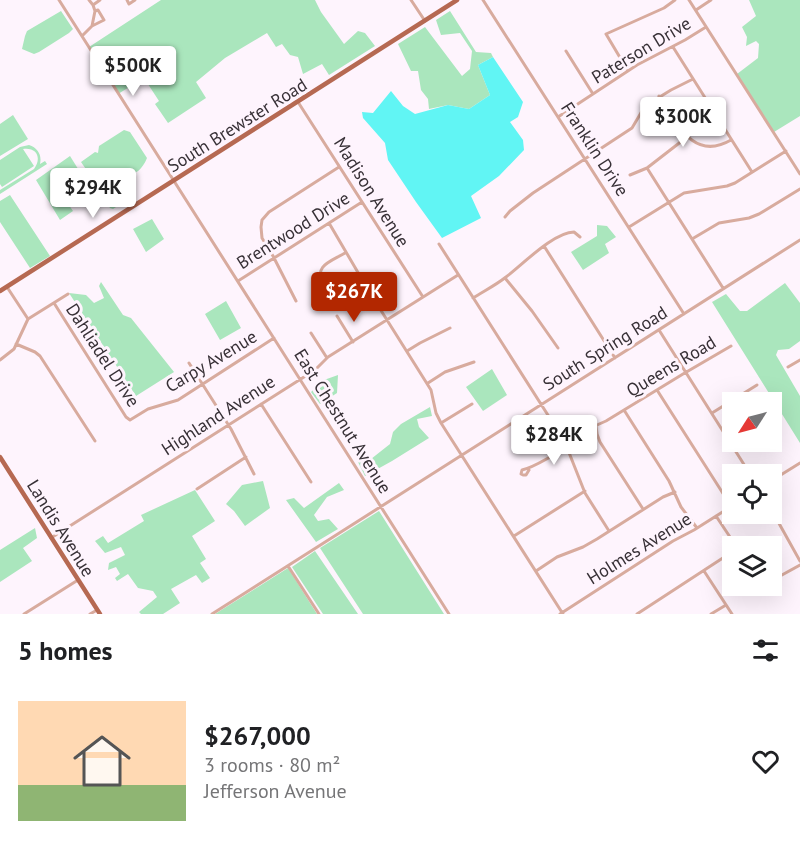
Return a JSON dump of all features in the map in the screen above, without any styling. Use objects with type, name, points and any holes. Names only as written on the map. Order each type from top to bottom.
[{"type":"main road","name":"South Brewster Road","points":[[0,291],[457,0]]},
{"type":"main road","name":"Landis Avenue","points":[[0,457],[98,612]]},
{"type":"street","name":"East Chestnut Avenue","points":[[59,0],[449,614]]},
{"type":"street","points":[[92,26],[95,11],[91,2],[100,0]]},
{"type":"street","points":[[127,0],[129,4],[135,0]]},
{"type":"street","points":[[411,0],[425,21]]},
{"type":"street","name":"Franklin Drive","points":[[483,0],[684,314]]},
{"type":"street","points":[[628,72],[606,34],[664,8],[675,0]]},
{"type":"street","points":[[689,0],[800,174]]},
{"type":"street","points":[[696,10],[711,0]]},
{"type":"street","points":[[82,36],[92,26],[104,20],[98,10],[95,11]]},
{"type":"street","name":"Paterson Drive","points":[[558,117],[646,60],[706,27]]},
{"type":"street","points":[[673,46],[752,172]]},
{"type":"street","points":[[566,51],[593,94]]},
{"type":"street","points":[[505,217],[522,201],[632,128],[645,105],[693,79]]},
{"type":"street","points":[[660,96],[687,137],[708,147],[718,146],[731,140]]},
{"type":"street","name":"Madison Avenue","points":[[298,102],[423,297]]},
{"type":"street","points":[[630,175],[647,168],[687,137]]},
{"type":"street","points":[[629,227],[687,192],[735,183],[786,151]]},
{"type":"street","points":[[296,301],[262,238],[261,226],[269,212],[340,167]]},
{"type":"street","points":[[647,168],[724,289]]},
{"type":"street","points":[[692,239],[719,223],[759,214],[800,189]]},
{"type":"street","name":"Brentwood Drive","points":[[238,281],[362,202]]},
{"type":"street","points":[[329,223],[428,383],[441,423],[562,613]]},
{"type":"street","points":[[473,298],[505,278],[544,246],[567,232],[576,232],[580,237]]},
{"type":"street","name":"South Spring Road","points":[[212,614],[800,240]]},
{"type":"street","points":[[439,244],[560,434],[585,491],[609,531]]},
{"type":"street","points":[[544,246],[615,358]]},
{"type":"street","points":[[324,284],[319,276],[320,270],[346,252]]},
{"type":"street","name":"Highland Avenue","points":[[51,538],[319,368],[327,358],[458,275]]},
{"type":"street","points":[[505,278],[558,348]]},
{"type":"street","points":[[7,287],[28,319]]},
{"type":"street","points":[[0,360],[12,351],[28,319],[68,294]]},
{"type":"street","name":"Dahliadel Drive","points":[[54,303],[129,420]]},
{"type":"street","points":[[337,316],[353,342]]},
{"type":"street","points":[[407,351],[420,342],[450,328]]},
{"type":"street","points":[[659,330],[722,429]]},
{"type":"street","points":[[311,333],[327,358]]},
{"type":"street","name":"Carpy Avenue","points":[[129,420],[150,408],[178,400],[274,338]]},
{"type":"street","points":[[16,344],[40,356],[95,441]]},
{"type":"street","name":"Queens Road","points":[[560,434],[578,426],[596,425],[606,421],[731,346]]},
{"type":"street","points":[[788,367],[800,360]]},
{"type":"street","points":[[428,383],[443,373],[474,362]]},
{"type":"street","points":[[189,363],[229,425],[254,474]]},
{"type":"street","points":[[712,413],[757,385]]},
{"type":"street","points":[[657,390],[722,491]]},
{"type":"street","points":[[261,404],[311,482]]},
{"type":"street","points":[[441,423],[472,404]]},
{"type":"street","points":[[624,410],[675,492],[680,505],[697,528]]},
{"type":"street","points":[[596,425],[600,442],[643,510]]},
{"type":"street","points":[[529,470],[526,475],[521,474],[522,470],[534,467],[552,455],[568,449]]},
{"type":"street","points":[[197,489],[246,457]]},
{"type":"street","points":[[782,474],[800,462]]},
{"type":"street","points":[[514,536],[585,491]]},
{"type":"street","points":[[536,571],[557,557],[586,545],[663,497],[675,492]]},
{"type":"street","name":"Holmes Avenue","points":[[562,613],[722,512]]},
{"type":"street","points":[[716,516],[729,536]]},
{"type":"street","points":[[779,524],[800,563],[782,574]]},
{"type":"street","points":[[637,614],[722,559]]},
{"type":"street","points":[[288,566],[319,614]]},
{"type":"street","points":[[704,571],[732,614]]},
{"type":"street","points":[[24,614],[78,580]]},
{"type":"street","points":[[711,614],[726,604]]},
{"type":"street","points":[[90,614],[98,612]]},
{"type":"green space","points":[[161,0],[315,0],[344,44],[358,31],[365,33],[375,46],[329,75],[322,64],[303,74],[298,57],[290,55],[282,44],[276,47],[267,33],[225,58],[196,82],[206,98],[168,123],[155,104],[159,101],[144,78],[118,94],[89,47]]},
{"type":"green space","points":[[749,0],[800,0],[800,116],[774,132],[737,74],[758,58],[759,44],[756,41],[746,46],[747,37],[742,27],[756,16]]},
{"type":"green space","points":[[61,11],[73,29],[69,33],[34,54],[22,49],[27,31]]},
{"type":"green space","points":[[450,11],[476,52],[491,53],[493,57],[478,65],[490,95],[469,109],[448,105],[429,109],[428,99],[421,90],[418,71],[411,71],[398,44],[425,27],[462,76],[470,69],[472,51],[460,33],[441,35],[436,20]]},
{"type":"green space","points":[[13,115],[28,139],[0,156],[0,124]]},
{"type":"green space","points":[[124,130],[130,132],[147,158],[138,171],[124,177],[134,195],[113,209],[110,208],[92,180],[94,178],[81,162],[95,152],[98,153],[99,146]]},
{"type":"green space","points":[[29,145],[39,152],[40,164],[45,161],[47,164],[0,194],[0,190],[34,169],[38,157],[32,150],[23,149],[34,166],[2,187],[0,160],[20,147]]},
{"type":"green space","points":[[70,156],[85,180],[78,187],[88,202],[82,207],[58,178],[53,182],[73,211],[60,220],[36,180]]},
{"type":"green space","points":[[10,195],[50,256],[30,268],[0,222],[0,201]]},
{"type":"green space","points":[[152,219],[164,239],[146,252],[133,229]]},
{"type":"green space","points":[[597,225],[607,226],[616,237],[605,244],[609,253],[583,270],[571,252],[597,236]]},
{"type":"green space","points":[[101,282],[123,315],[131,318],[174,372],[136,396],[69,293],[86,295],[94,303],[104,298],[99,286]]},
{"type":"green space","points":[[785,283],[800,303],[800,341],[789,349],[778,350],[776,355],[800,396],[800,443],[782,414],[782,392],[768,392],[712,302],[726,294],[740,311],[747,311]]},
{"type":"green space","points":[[226,301],[241,328],[220,340],[205,314]]},
{"type":"green space","points":[[492,369],[507,395],[483,411],[466,387]]},
{"type":"green space","points":[[338,375],[337,393],[320,404],[311,392],[324,380]]},
{"type":"green space","points":[[430,407],[432,416],[417,419],[419,427],[429,438],[365,476],[355,456],[371,459],[390,444],[393,432],[401,424]]},
{"type":"green space","points":[[263,481],[270,508],[245,526],[226,504],[242,485]]},
{"type":"green space","points":[[339,483],[344,490],[327,497],[314,515],[318,521],[329,519],[338,529],[316,542],[286,500],[294,498],[304,508]]},
{"type":"green space","points":[[195,490],[215,521],[192,536],[206,559],[200,563],[210,578],[202,583],[196,575],[171,589],[180,603],[163,614],[141,614],[139,612],[157,597],[153,591],[138,588],[128,574],[117,581],[115,578],[120,574],[116,567],[108,570],[109,563],[125,555],[121,547],[105,553],[95,541],[103,536],[108,543],[144,521],[141,515]]},
{"type":"green space","points":[[379,511],[444,614],[363,614],[320,548]]},
{"type":"green space","points":[[35,528],[37,538],[23,548],[32,561],[0,582],[0,550]]},
{"type":"green space","points":[[315,551],[358,614],[323,614],[292,567]]},
{"type":"green space","points":[[288,568],[317,614],[215,614]]},
{"type":"water","points":[[493,57],[523,102],[518,117],[510,122],[523,140],[524,150],[499,176],[471,196],[481,218],[442,238],[388,160],[385,143],[363,118],[362,112],[373,113],[391,91],[403,106],[415,114],[448,105],[469,109],[490,95],[478,65]]}]
